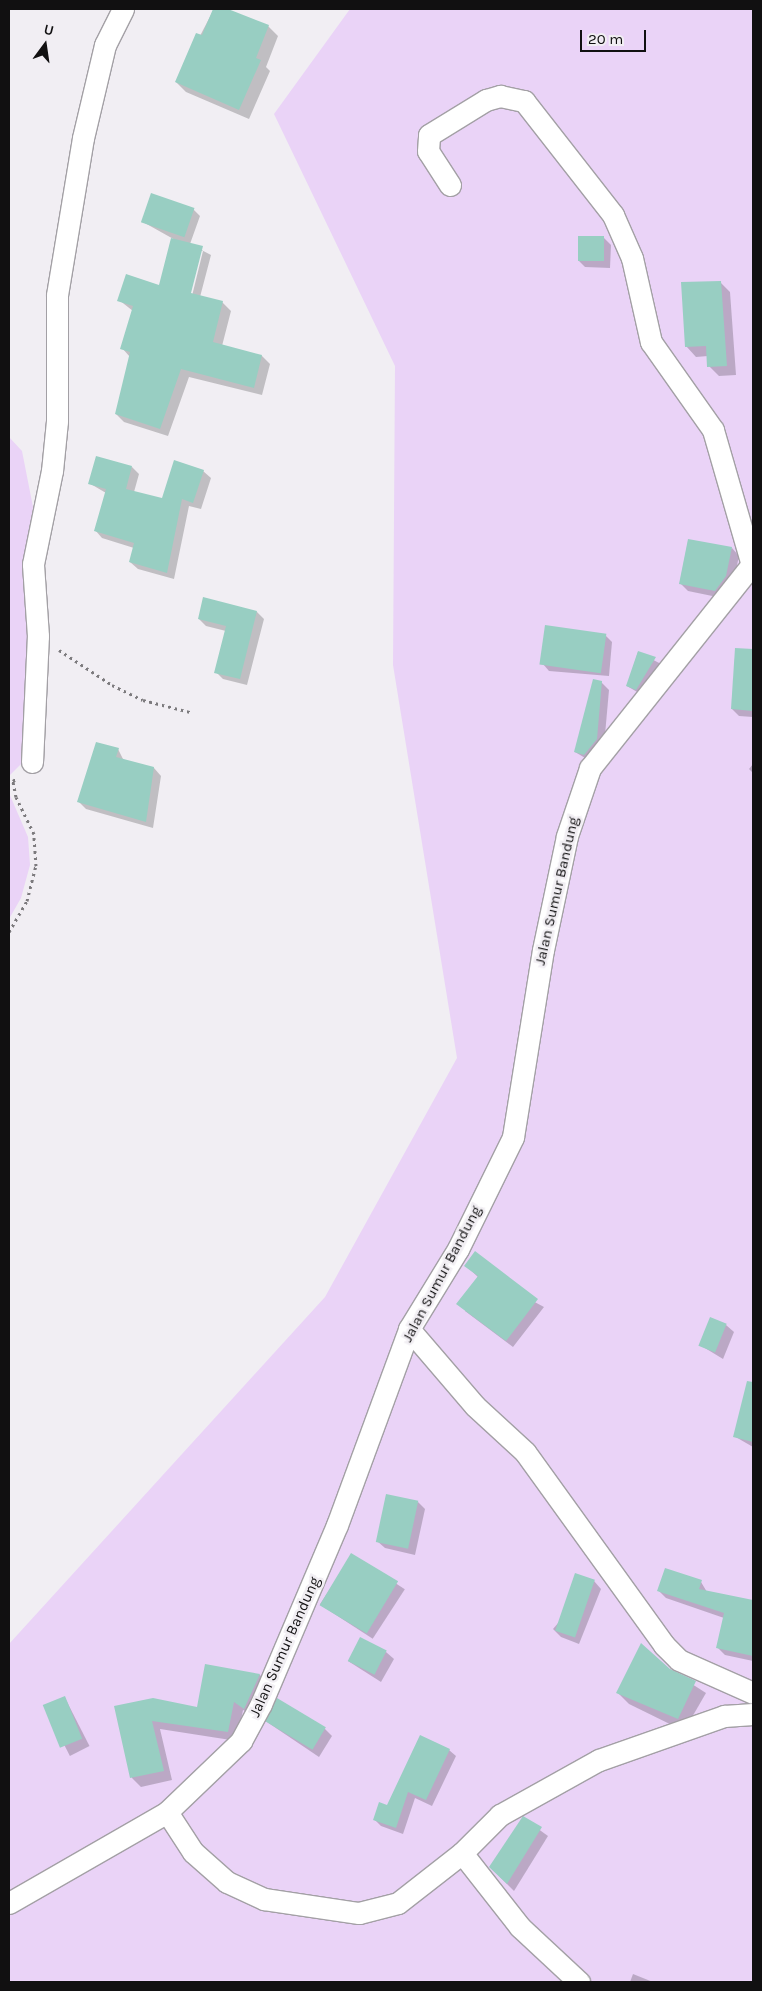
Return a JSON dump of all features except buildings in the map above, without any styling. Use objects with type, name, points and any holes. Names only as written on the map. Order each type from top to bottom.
[{"type":"street","points":[[32,762],[38,636],[33,564],[56,429],[57,295],[83,138],[105,45],[123,9]]},
{"type":"street","points":[[450,185],[428,151],[429,135],[486,100],[500,96],[524,101],[613,214],[632,258],[651,342],[712,430],[753,564]]},
{"type":"street","name":"Jalan Sumur Bandung","points":[[9,1903],[167,1812],[241,1740],[261,1704],[337,1525],[410,1329],[458,1249],[513,1137],[543,950],[567,836],[590,768],[753,564]]},
{"type":"street","points":[[410,1329],[475,1406],[525,1452],[664,1645],[679,1660],[753,1693]]},
{"type":"street","points":[[167,1812],[194,1852],[227,1882],[264,1899],[308,1909],[359,1913],[398,1903],[462,1853],[500,1815],[599,1760],[724,1716],[753,1714]]},
{"type":"street","points":[[462,1853],[520,1927],[579,1982]]},
{"type":"path","points":[[38,636],[112,685],[143,700],[190,712]]},
{"type":"path","points":[[9,932],[27,901],[36,866],[34,834],[13,781],[32,762]]},
{"type":"shaded area","points":[[350,9],[753,9],[753,1982],[9,1982],[9,1644],[325,1297],[457,1058],[393,665],[395,366],[274,114]]},
{"type":"shaded area","points":[[9,437],[22,451],[33,507],[26,564],[31,636],[26,759],[9,776]]},
{"type":"shaded area","points":[[9,793],[28,837],[30,865],[21,898],[9,919]]}]
